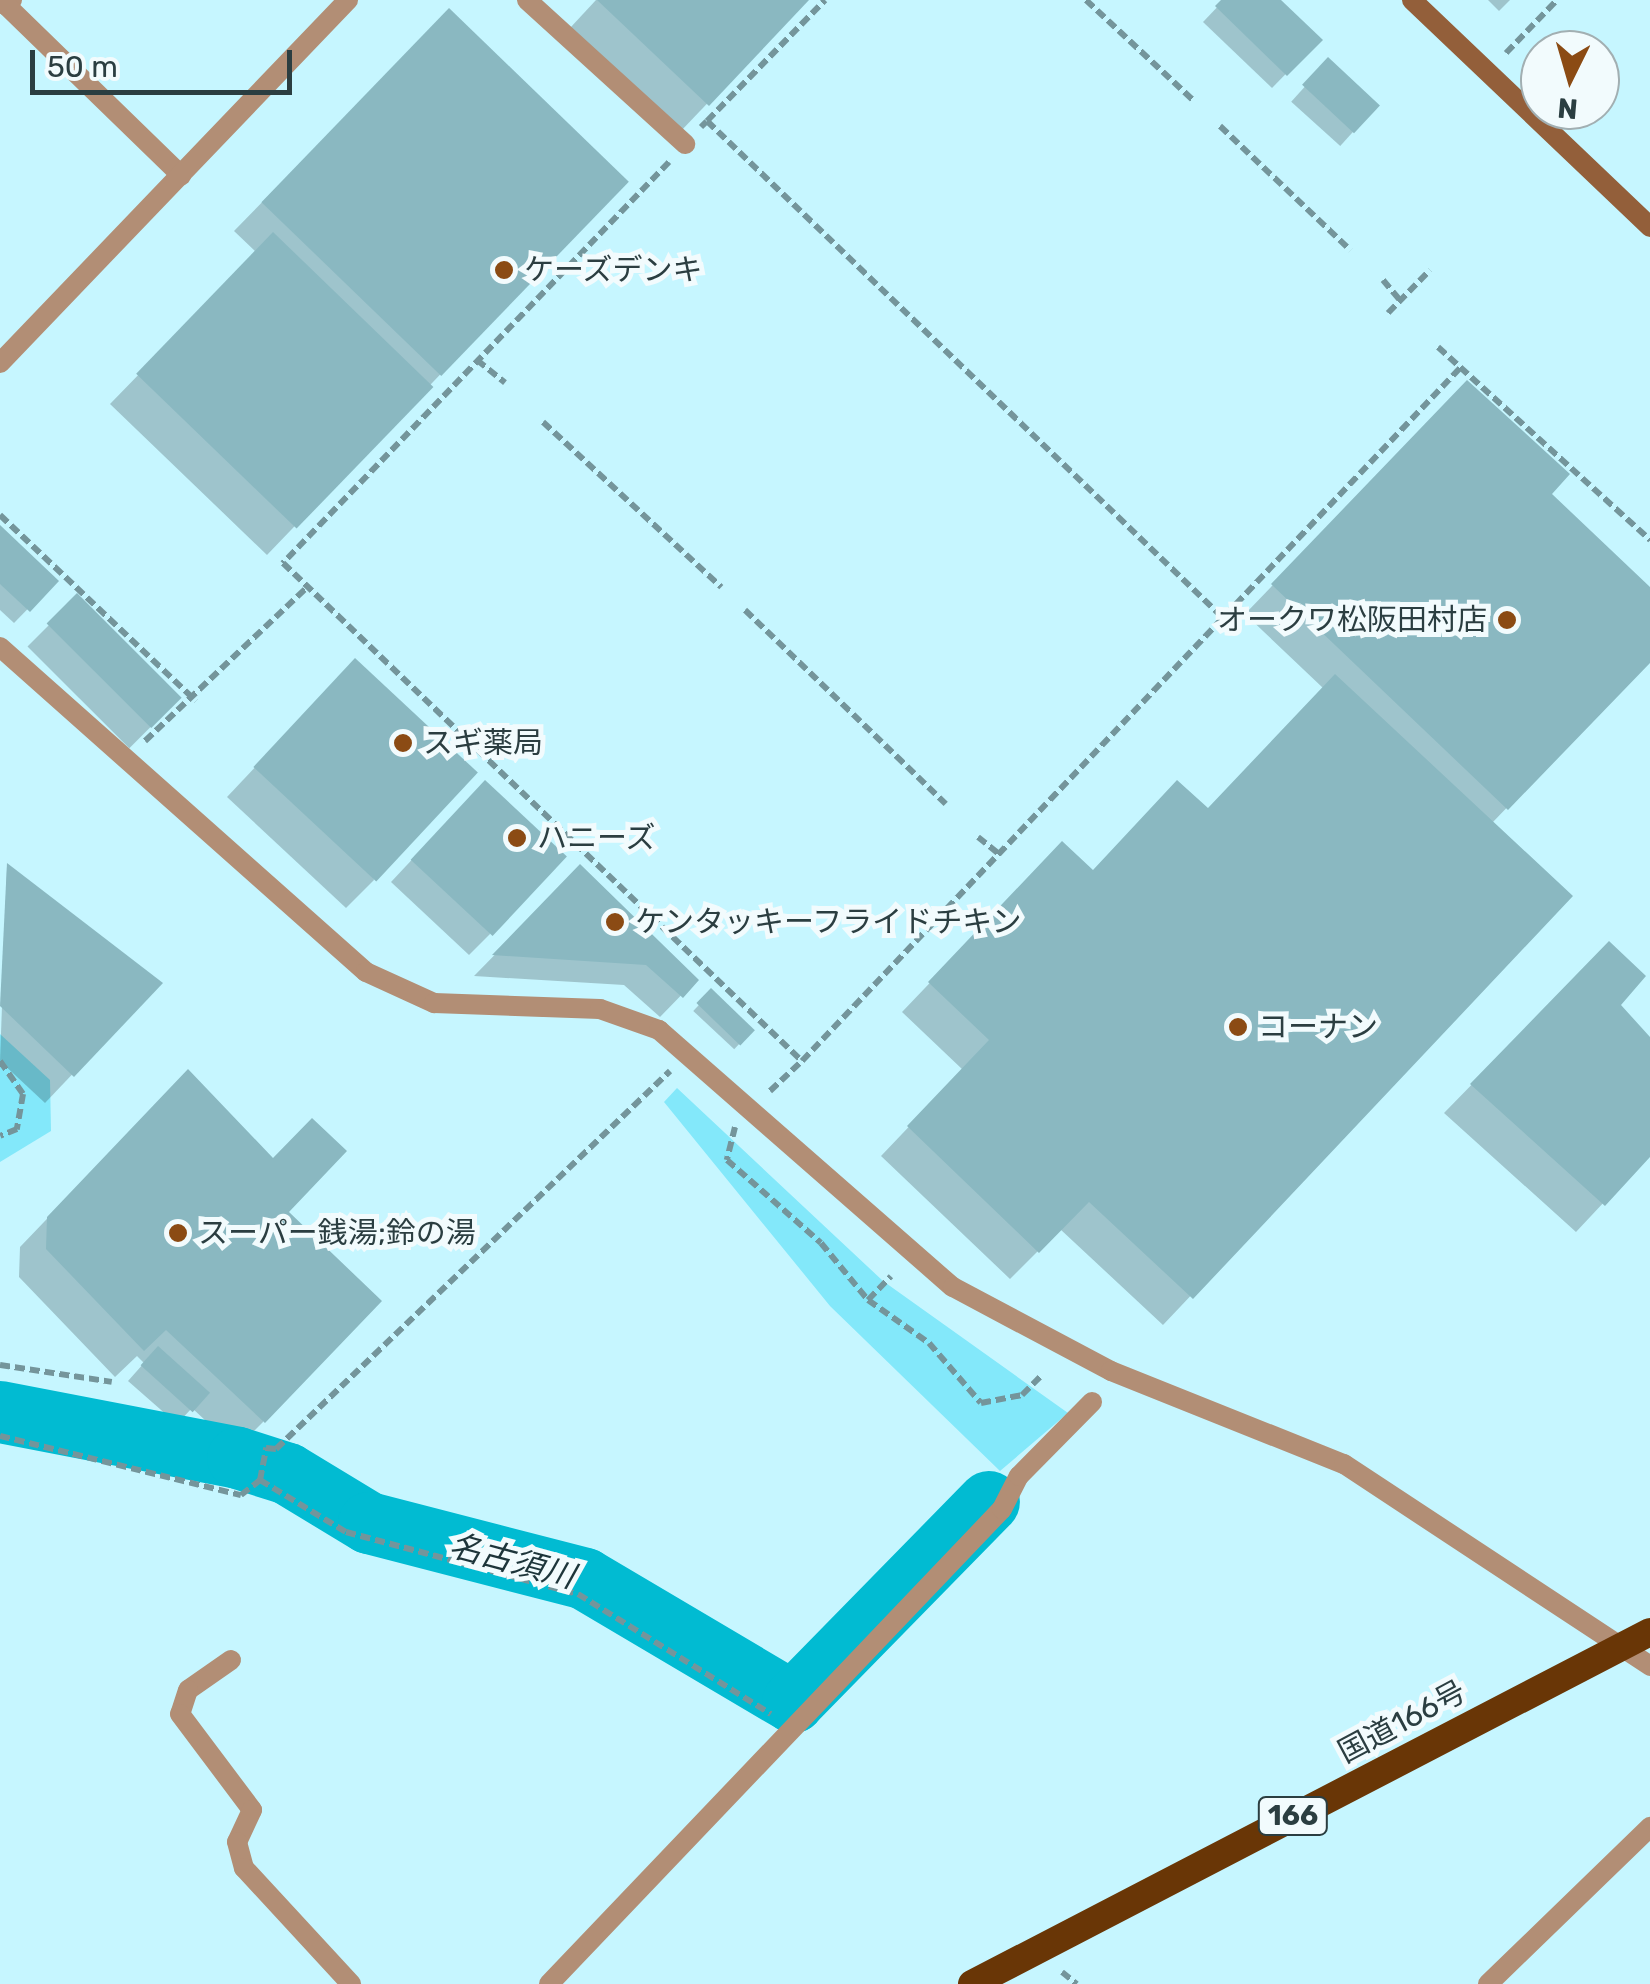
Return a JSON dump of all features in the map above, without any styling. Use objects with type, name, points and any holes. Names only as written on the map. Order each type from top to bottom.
[{"type":"highway","name":"国道166号","points":[[972,1984],[1614,1647],[1650,1632]]},
{"type":"main road","points":[[1412,0],[1650,226]]},
{"type":"street","points":[[0,363],[348,0]]},
{"type":"street","points":[[527,0],[685,144]]},
{"type":"street","points":[[5,5],[181,175]]},
{"type":"street","points":[[0,647],[366,972],[471,1010],[600,1009],[659,1030],[954,1287],[1110,1371],[1344,1464],[1525,1576],[1614,1647],[1650,1666]]},
{"type":"street","points":[[549,1984],[788,1724],[1002,1509],[1019,1476],[1092,1402]]},
{"type":"street","points":[[232,1660],[188,1690],[180,1714],[252,1810],[237,1842],[244,1868],[352,1984]]},
{"type":"street","points":[[1488,1984],[1650,1827]]},
{"type":"path","points":[[802,1061],[283,563],[825,0]]},
{"type":"path","points":[[1086,0],[1195,102]]},
{"type":"path","points":[[1490,74],[1557,0]]},
{"type":"path","points":[[707,121],[1219,614]]},
{"type":"path","points":[[1220,126],[1350,250]]},
{"type":"path","points":[[1388,313],[1430,270]]},
{"type":"path","points":[[1383,280],[1400,300]]},
{"type":"path","points":[[1438,347],[1650,540]]},
{"type":"path","points":[[477,360],[505,383]]},
{"type":"path","points":[[767,1093],[1000,855],[1219,614],[1462,367]]},
{"type":"path","points":[[542,422],[721,587]]},
{"type":"path","points":[[0,515],[196,700]]},
{"type":"path","points":[[144,741],[196,700],[307,587]]},
{"type":"path","points":[[745,610],[946,804]]},
{"type":"path","points":[[978,837],[1000,855]]},
{"type":"path","points":[[0,1436],[242,1495],[260,1480],[266,1448],[276,1449],[689,1053]]},
{"type":"path","points":[[0,1061],[23,1094],[17,1130],[0,1136]]},
{"type":"path","points":[[736,1126],[727,1160],[820,1243],[868,1300],[929,1343],[981,1402],[1022,1395],[1042,1375]]},
{"type":"path","points":[[868,1300],[891,1276]]},
{"type":"path","points":[[0,1365],[112,1382]]},
{"type":"path","points":[[260,1480],[346,1532],[578,1594],[788,1724]]},
{"type":"shaded area","points":[[0,1034],[50,1080],[51,1131],[0,1162]]},
{"type":"shaded area","points":[[677,1088],[883,1281],[1068,1413],[1000,1471],[830,1306],[664,1102]]},
{"type":"building","points":[[597,0],[809,0],[709,106]]},
{"type":"building","points":[[1221,0],[1281,0],[1323,40],[1287,76],[1215,6]]},
{"type":"building","points":[[449,8],[629,182],[441,376],[261,202]]},
{"type":"building","points":[[1328,57],[1380,105],[1354,133],[1302,85]]},
{"type":"building","points":[[273,232],[433,387],[297,529],[136,374]]},
{"type":"building","points":[[1467,380],[1570,474],[1552,494],[1650,587],[1650,663],[1508,810],[1271,584]]},
{"type":"building","points":[[0,525],[59,581],[30,612],[0,584]]},
{"type":"building","points":[[77,593],[182,698],[151,728],[47,623]]},
{"type":"building","points":[[355,658],[478,773],[376,882],[253,767]]},
{"type":"building","points":[[1335,674],[1573,896],[1193,1299],[1089,1202],[1039,1253],[907,1126],[989,1040],[928,982],[1062,841],[1093,870],[1177,780],[1208,808]]},
{"type":"building","points":[[485,780],[567,856],[493,936],[411,860]]},
{"type":"building","points":[[7,863],[163,983],[74,1077],[0,1006]]},
{"type":"building","points":[[580,864],[699,980],[683,998],[646,965],[492,955]]},
{"type":"building","points":[[1609,941],[1646,976],[1621,1005],[1650,1037],[1650,1157],[1605,1206],[1470,1084]]},
{"type":"building","points":[[711,988],[755,1030],[740,1045],[696,1003]]},
{"type":"building","name":"スーパー銭湯;鈴の湯","points":[[188,1069],[273,1158],[312,1118],[347,1151],[289,1212],[382,1301],[265,1423],[166,1330],[144,1351],[46,1249],[47,1217]]},
{"type":"building","points":[[158,1346],[210,1393],[193,1412],[141,1365]]},
{"type":"waterway","name":"名古須川","points":[[0,1412],[238,1458],[288,1474],[369,1523],[585,1579],[793,1702],[989,1502]]},
{"type":"place","name":"ケーズデンキ","points":[[504,270]]},
{"type":"place","name":"オークワ松阪田村店","points":[[1507,620]]},
{"type":"place","name":"スギ薬局","points":[[403,743]]},
{"type":"place","name":"ハニーズ","points":[[517,838]]},
{"type":"place","name":"ケンタッキーフライドチキン","points":[[615,922]]},
{"type":"place","name":"コーナン","points":[[1238,1027]]},
{"type":"place","name":"スーパー銭湯;鈴の湯","points":[[178,1233]]}]
